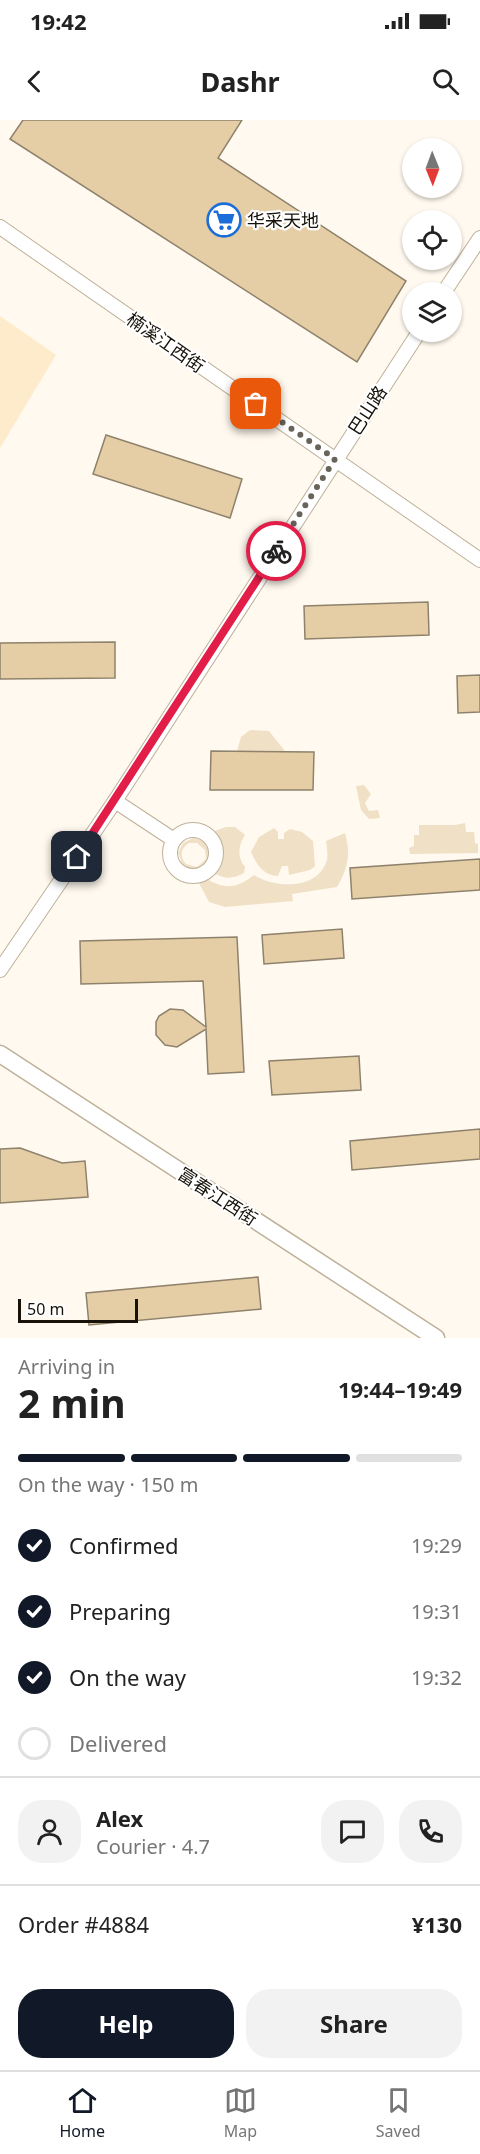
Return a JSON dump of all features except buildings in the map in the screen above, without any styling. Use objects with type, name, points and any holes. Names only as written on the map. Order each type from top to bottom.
[{"type":"street","name":"楠溪江西街","points":[[0,227],[480,560]]},
{"type":"street","points":[[451,282],[480,238]]},
{"type":"street","name":"巴山路","points":[[0,970],[115,801],[412,342]]},
{"type":"street","points":[[115,801],[174,840]]},
{"type":"street","name":"富春江西街","points":[[0,1054],[436,1338]]},
{"type":"shaded area","points":[[0,316],[56,355],[0,448]]},
{"type":"shaded area","points":[[250,730],[269,731],[285,751],[237,751],[241,737]]},
{"type":"shaded area","points":[[364,785],[371,794],[365,803],[369,811],[378,810],[380,818],[369,819],[361,810],[356,786]]},
{"type":"shaded area","points":[[465,823],[466,832],[474,832],[478,853],[410,854],[409,848],[414,846],[414,835],[419,835],[419,825]]},
{"type":"shaded area","points":[[226,827],[235,827],[245,835],[239,851],[245,867],[244,873],[229,878],[215,874],[220,868],[223,849],[212,832]]},
{"type":"shaded area","points":[[274,828],[278,832],[278,839],[284,839],[284,833],[290,829],[302,832],[313,841],[315,866],[310,870],[289,875],[288,866],[282,866],[278,876],[268,874],[261,868],[251,852],[259,837]]},
{"type":"shaded area","points":[[345,833],[348,848],[347,861],[344,874],[337,887],[292,894],[293,901],[225,907],[209,902],[199,883],[207,879],[220,885],[231,886],[242,883],[254,875],[284,884],[305,882],[322,870],[327,860],[326,841]]},
{"type":"shaded area","points":[[193,838],[203,840],[211,854],[204,867],[195,870],[184,867],[178,853],[183,843]],"holes":[[[197,843],[205,850],[206,859],[197,867],[186,864],[182,855],[186,845]]]},
{"type":"way so far","points":[[256,404],[335,459],[276,551]]},
{"type":"place","name":"华采天地","points":[[224,220]]},
{"type":"route","points":[[77,857],[276,551]]}]
